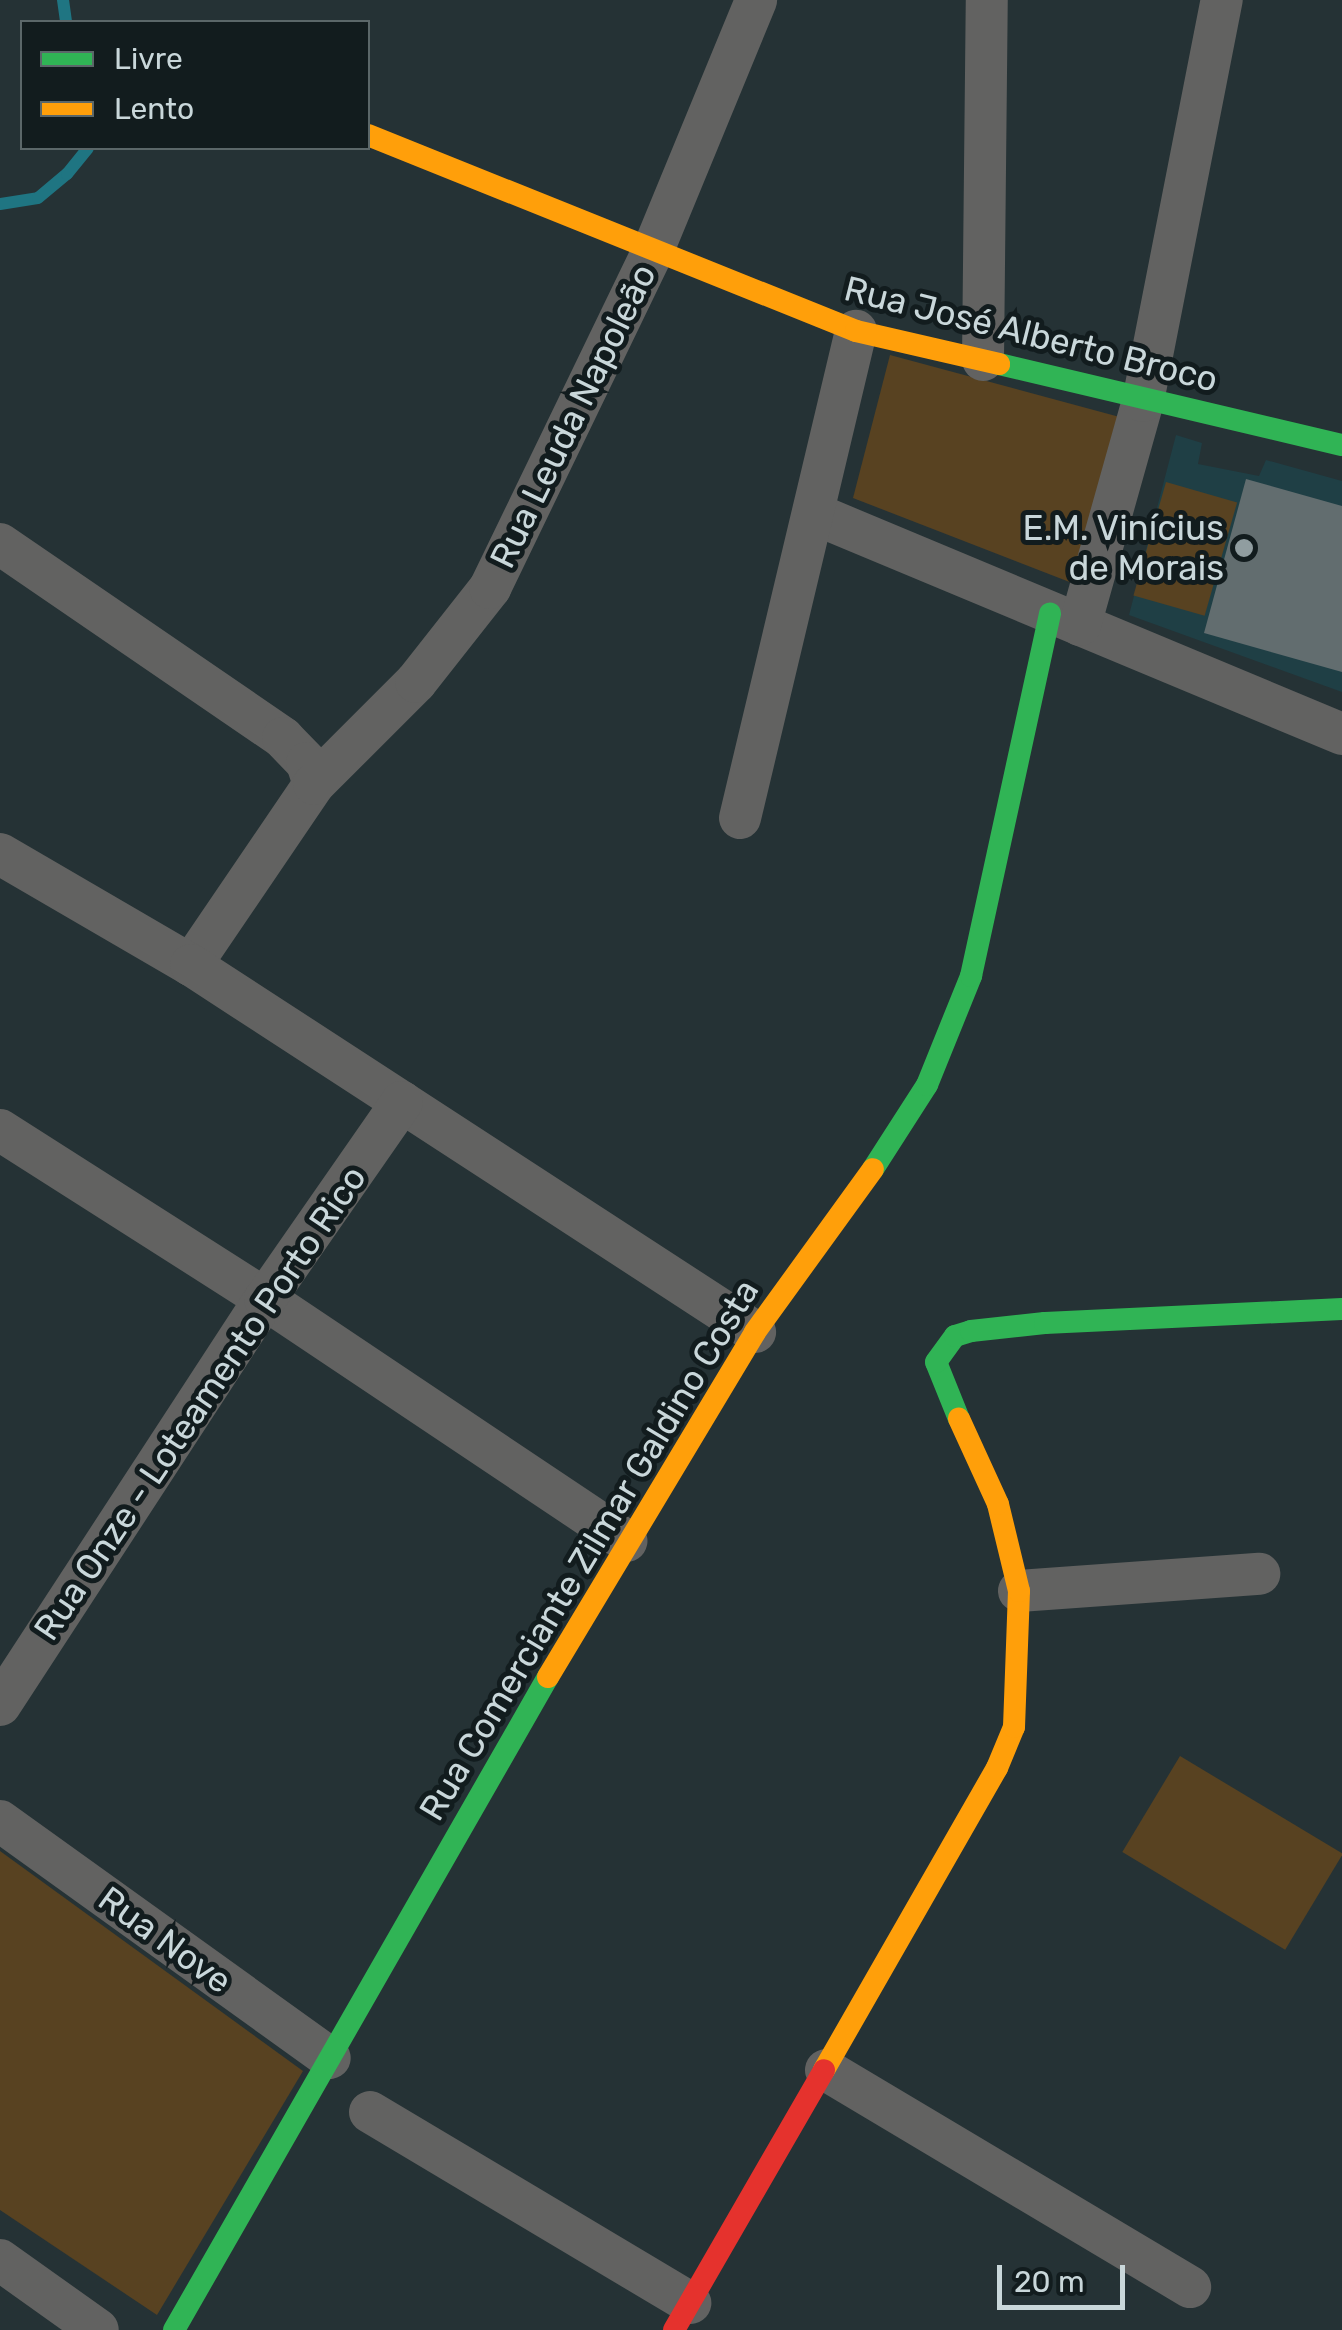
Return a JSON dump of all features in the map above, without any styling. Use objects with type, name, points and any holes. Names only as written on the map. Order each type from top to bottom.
[{"type":"street","name":"Rua Leuda Napoleão","points":[[191,965],[314,784],[416,682],[490,588],[654,248],[756,0]]},
{"type":"street","points":[[983,360],[987,0]]},
{"type":"street","points":[[1065,619],[1143,401],[1222,0]]},
{"type":"street","name":"Rua José Alberto Broco","points":[[370,136],[856,331],[1342,445]]},
{"type":"street","points":[[740,818],[856,331]]},
{"type":"street","points":[[814,514],[1342,734]]},
{"type":"street","points":[[0,544],[283,738],[307,763],[314,784]]},
{"type":"street","name":"Rua Comerciante Zilmar Galdino Costa","points":[[174,2330],[626,1541],[754,1332],[910,1118],[954,1024],[981,938],[1065,619]]},
{"type":"street","points":[[0,854],[191,965],[754,1332]]},
{"type":"street","name":"Rua Onze - Loteamento Porto Rico","points":[[0,1705],[266,1299],[402,1102]]},
{"type":"street","points":[[0,1130],[266,1299],[626,1541]]},
{"type":"street","points":[[370,2112],[682,2316],[998,1768],[1018,1704],[1019,1591],[998,1504],[939,1374],[938,1356],[951,1340],[971,1331],[1045,1323],[1342,1309]]},
{"type":"street","points":[[1019,1591],[1258,1574]]},
{"type":"street","name":"Rua Nove","points":[[0,1822],[330,2058]]},
{"type":"street","points":[[826,2070],[1190,2286]]},
{"type":"street","points":[[0,2260],[98,2330]]},
{"type":"shaded area","points":[[890,355],[1127,419],[1085,588],[853,498]]},
{"type":"shaded area","name":"E.M. Vinícius de Morais","points":[[1176,435],[1202,443],[1198,464],[1259,476],[1266,460],[1342,481],[1342,692],[1129,615]]},
{"type":"shaded area","points":[[1166,482],[1237,502],[1205,616],[1133,595]]},
{"type":"shaded area","points":[[1180,1756],[1342,1853],[1285,1950],[1122,1852]]},
{"type":"shaded area","points":[[0,1851],[303,2071],[157,2315],[0,2210]]},
{"type":"building","points":[[1246,479],[1342,506],[1342,672],[1204,633]]},
{"type":"waterway","points":[[63,0],[66,20]]},
{"type":"waterway","points":[[0,204],[38,198],[67,174],[86,150]]},
{"type":"traffic: fast","points":[[999,364],[1342,445]]},
{"type":"traffic: fast","points":[[873,1169],[927,1085],[971,976],[1050,613]]},
{"type":"traffic: fast","points":[[959,1419],[936,1362],[955,1336],[971,1331],[1045,1323],[1342,1309]]},
{"type":"traffic: fast","points":[[174,2330],[548,1677]]},
{"type":"traffic: slow","points":[[370,136],[856,331],[999,364]]},
{"type":"traffic: slow","points":[[548,1677],[755,1332],[873,1169]]},
{"type":"traffic: slow","points":[[824,2070],[997,1768],[1014,1727],[1019,1591],[998,1504],[959,1419]]},
{"type":"traffic: jam","points":[[674,2330],[824,2070]]},
{"type":"place","name":"E.M. Vinícius de Morais","points":[[1244,548]]}]
